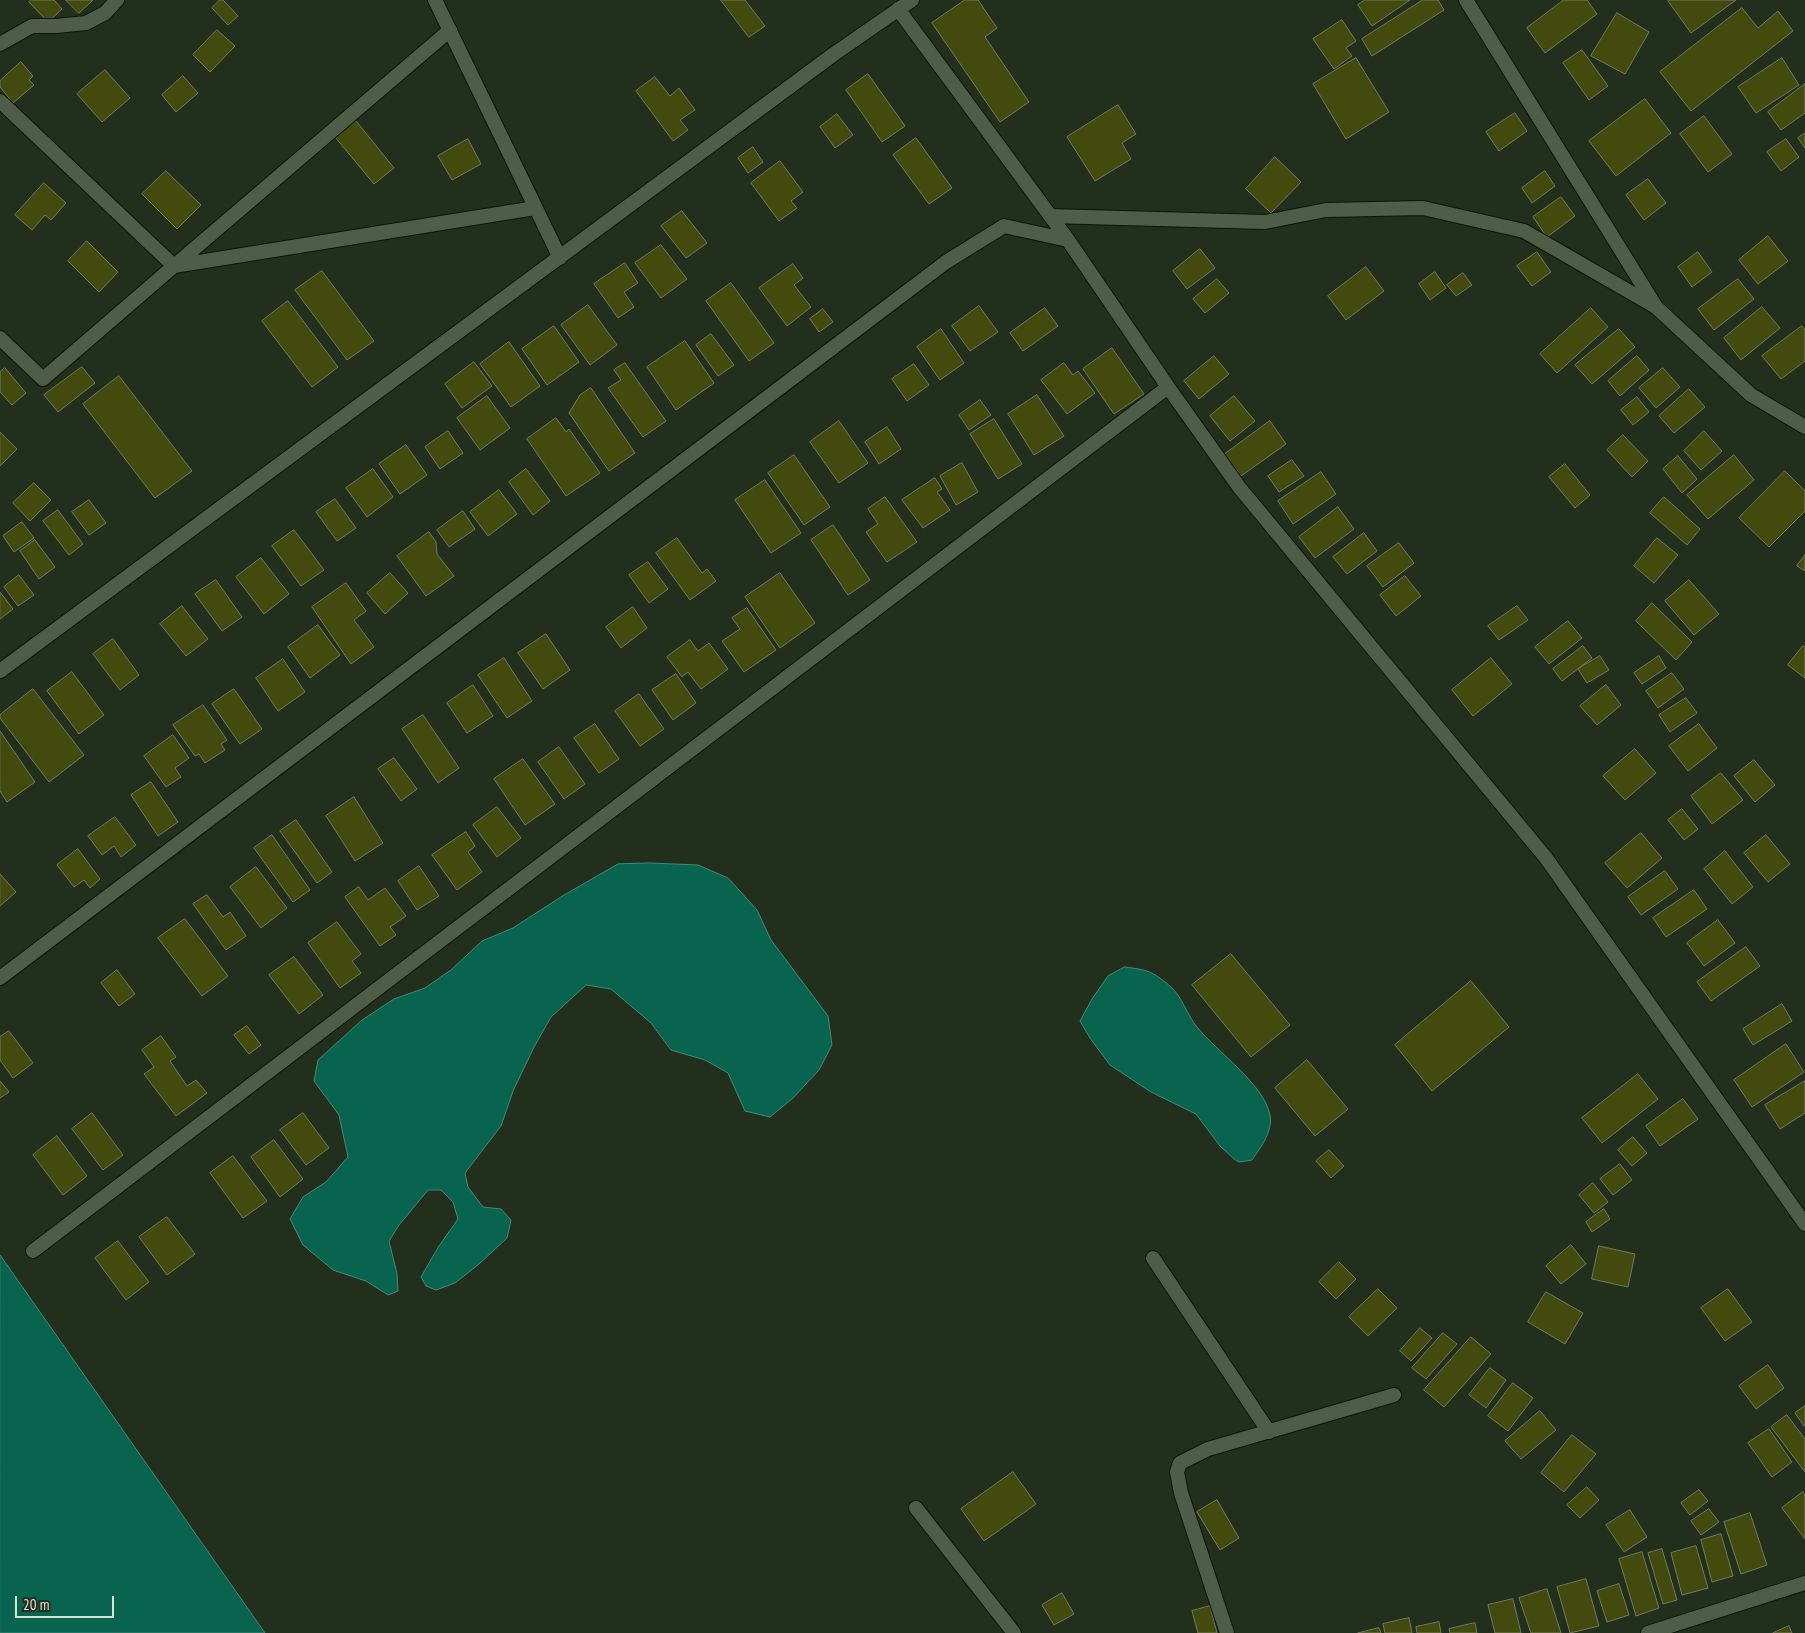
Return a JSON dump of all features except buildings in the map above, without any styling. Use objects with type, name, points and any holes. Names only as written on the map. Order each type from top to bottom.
[{"type":"street","points":[[0,44],[32,26],[86,23],[105,13],[117,0]]},
{"type":"street","points":[[435,0],[560,258]]},
{"type":"street","points":[[0,671],[834,54],[912,0]]},
{"type":"street","points":[[1466,0],[1656,307]]},
{"type":"street","points":[[898,9],[1068,240],[1239,487],[1546,858],[1805,1224]]},
{"type":"street","points":[[0,338],[43,379],[450,30]]},
{"type":"street","points":[[0,101],[174,266]]},
{"type":"street","points":[[174,266],[535,208]]},
{"type":"street","points":[[1050,216],[1265,222],[1326,210],[1423,208],[1524,231],[1656,307],[1751,395],[1805,427]]},
{"type":"street","points":[[0,978],[946,262],[1004,226],[1068,240]]},
{"type":"street","points":[[33,1251],[1168,387]]},
{"type":"street","points":[[1153,1258],[1270,1432]]},
{"type":"street","points":[[1228,1633],[1182,1493],[1177,1472],[1180,1463],[1208,1449],[1394,1395]]},
{"type":"street","points":[[916,1508],[1014,1633]]},
{"type":"street","points":[[1648,1633],[1805,1583]]},
{"type":"water","points":[[618,864],[698,865],[728,878],[757,910],[771,940],[828,1016],[832,1045],[819,1070],[793,1098],[770,1117],[745,1111],[728,1073],[705,1060],[671,1050],[651,1023],[611,989],[586,985],[551,1017],[513,1091],[501,1126],[465,1173],[468,1187],[483,1207],[501,1209],[511,1220],[507,1238],[479,1264],[455,1283],[436,1290],[426,1286],[421,1277],[458,1219],[453,1202],[441,1190],[428,1190],[399,1225],[389,1241],[397,1274],[398,1291],[388,1295],[366,1281],[333,1270],[303,1245],[290,1219],[303,1197],[326,1182],[348,1157],[339,1115],[314,1081],[318,1060],[362,1020],[394,999],[425,988],[451,970],[482,941],[513,928],[564,895]]},
{"type":"water","points":[[1125,967],[1149,972],[1170,986],[1178,995],[1197,1027],[1250,1080],[1259,1092],[1266,1103],[1270,1115],[1270,1127],[1266,1139],[1252,1160],[1239,1162],[1234,1159],[1220,1146],[1196,1114],[1151,1092],[1110,1065],[1090,1038],[1080,1021],[1108,976]]},
{"type":"water","points":[[0,1255],[265,1633],[0,1633]]}]
